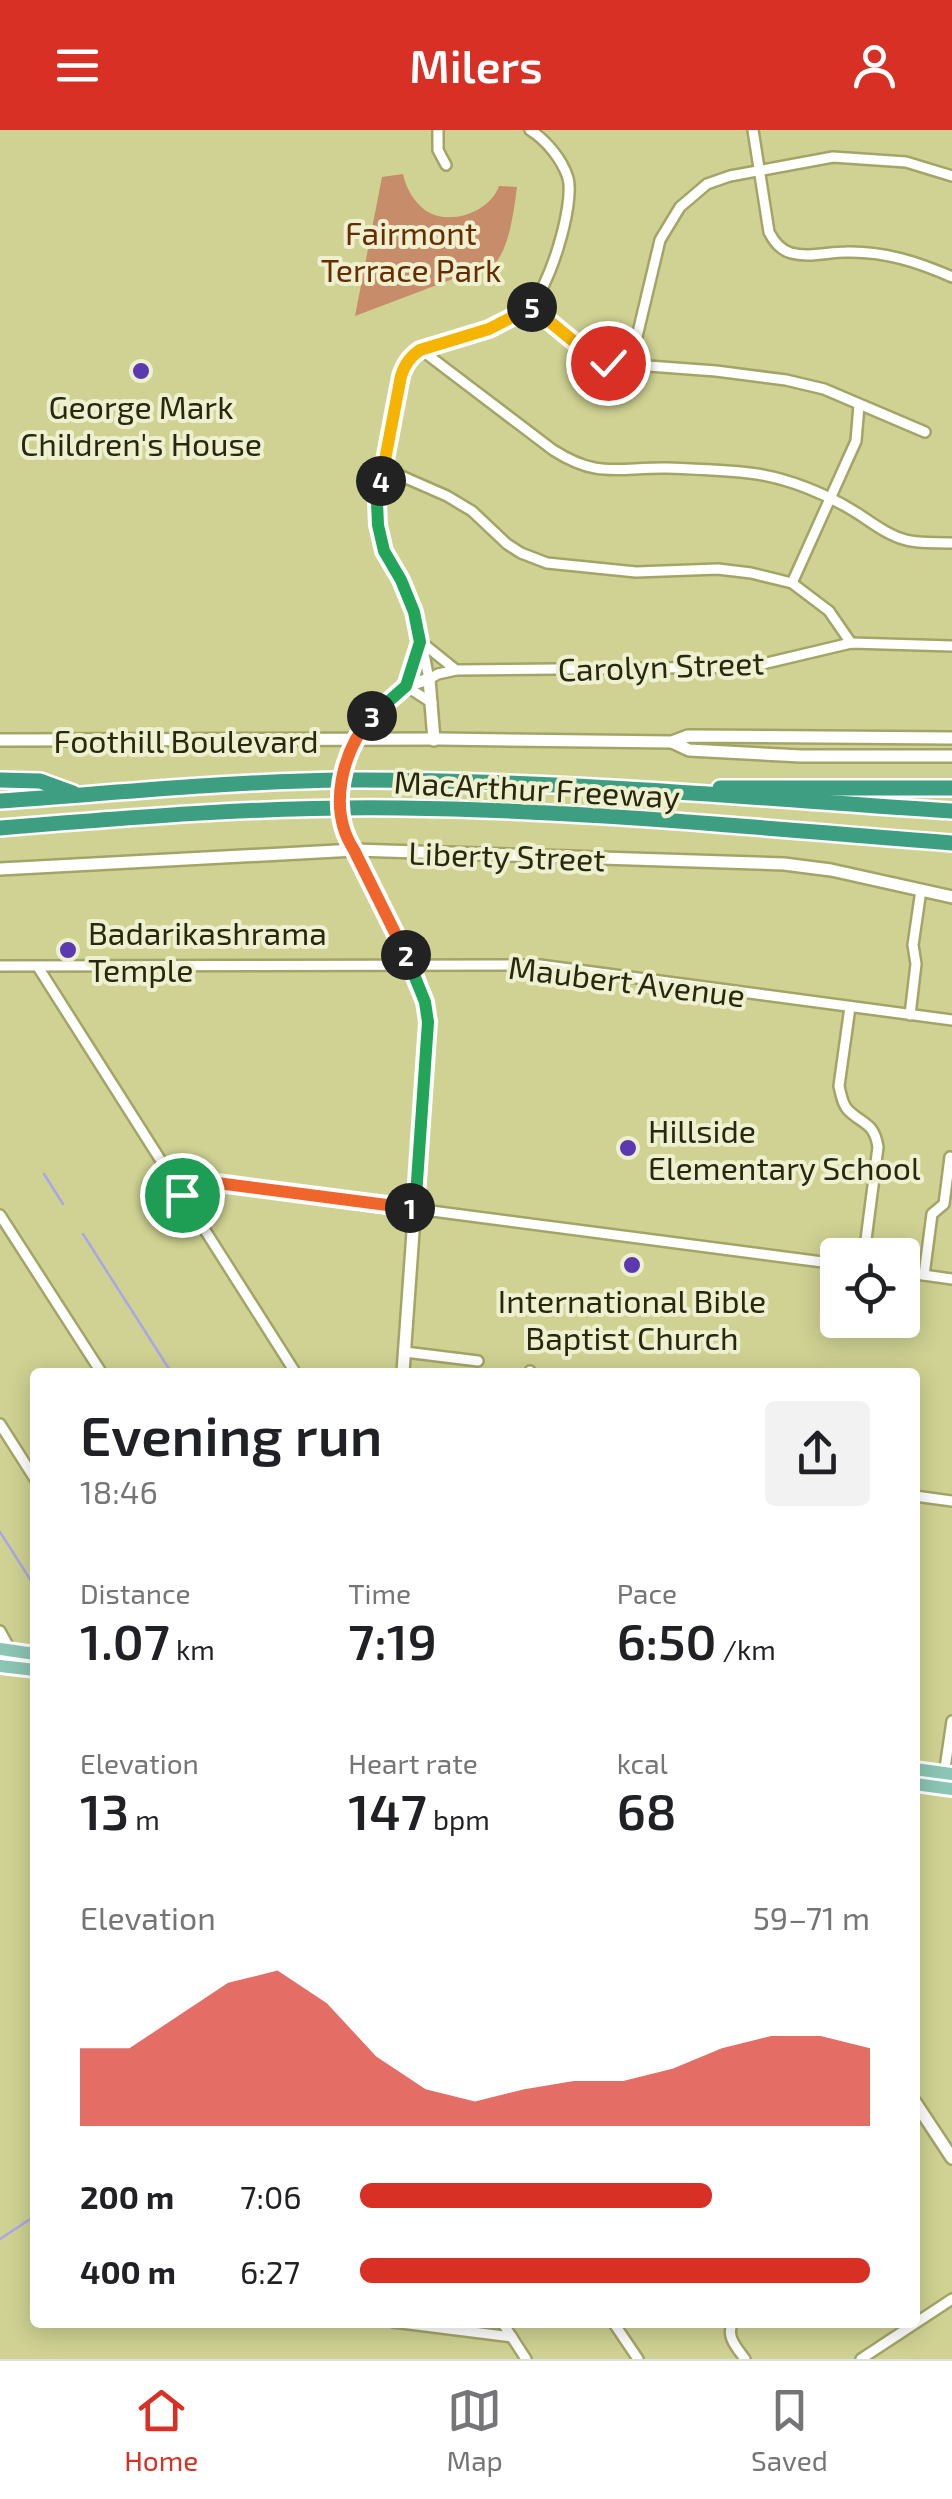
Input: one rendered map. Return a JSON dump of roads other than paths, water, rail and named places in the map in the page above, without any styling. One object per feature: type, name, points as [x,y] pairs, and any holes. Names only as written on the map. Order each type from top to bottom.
[{"type":"highway","points":[[0,780],[40,780],[82,796]]},
{"type":"highway","name":"MacArthur Freeway","points":[[0,801],[242,783],[458,781],[952,811]]},
{"type":"highway","points":[[651,792],[750,786],[952,788]]},
{"type":"highway","name":"MacArthur Freeway","points":[[0,828],[228,811],[421,808],[613,817],[949,844]]},
{"type":"main road","points":[[0,1666],[30,1669]]},
{"type":"main road","points":[[920,1770],[948,1773]]},
{"type":"main road","points":[[920,1785],[947,1788]]},
{"type":"street","points":[[438,130],[438,150],[446,165]]},
{"type":"street","points":[[434,740],[429,679],[414,612],[384,551],[377,502],[405,364],[420,350],[489,329],[531,306],[557,257],[570,192],[568,177],[542,137],[530,130]]},
{"type":"street","points":[[753,130],[769,232],[776,244],[790,253],[885,255],[919,262],[952,277]]},
{"type":"street","points":[[630,366],[660,240],[680,206],[707,184],[758,170],[834,157],[906,162],[952,176]]},
{"type":"street","points":[[531,306],[589,354],[608,363],[786,380],[824,389],[925,432]]},
{"type":"street","points":[[420,350],[575,464],[602,470],[664,468],[758,474],[830,499],[907,541],[952,543]]},
{"type":"street","points":[[792,583],[856,441],[859,405]]},
{"type":"street","points":[[383,468],[447,496],[472,511],[507,544],[547,563],[636,572],[718,569],[752,572],[792,583],[829,611],[851,643]]},
{"type":"street","points":[[420,642],[456,670]]},
{"type":"street","points":[[406,686],[420,642]]},
{"type":"street","name":"Carolyn Street","points":[[429,679],[456,670],[750,667],[851,643],[952,646]]},
{"type":"street","points":[[403,1368],[428,1022],[411,965],[346,838],[340,801],[344,769],[356,739],[377,710],[406,686],[429,679]]},
{"type":"street","points":[[406,686],[432,703]]},
{"type":"street","name":"Foothill Boulevard","points":[[0,740],[672,742],[688,736],[952,738]]},
{"type":"street","name":"Foothill Boulevard","points":[[672,742],[688,750],[782,755],[952,756]]},
{"type":"street","name":"Liberty Street","points":[[0,869],[354,850],[784,864],[831,870],[952,897]]},
{"type":"street","points":[[910,1014],[916,964],[912,954],[922,890]]},
{"type":"street","name":"Maubert Avenue","points":[[0,966],[540,965],[952,1020]]},
{"type":"street","points":[[38,966],[292,1368]]},
{"type":"street","points":[[850,1007],[840,1086],[842,1099],[847,1109],[871,1127],[878,1148],[866,1238]]},
{"type":"street","points":[[924,1275],[932,1214],[944,1204],[950,1157]]},
{"type":"street","points":[[171,1177],[820,1262]]},
{"type":"street","points":[[0,1215],[98,1368]]},
{"type":"street","points":[[920,1274],[952,1279]]},
{"type":"street","points":[[405,1352],[478,1361]]},
{"type":"street","points":[[0,1424],[30,1470]]},
{"type":"street","points":[[920,1497],[952,1501]]},
{"type":"street","points":[[0,1631],[6,1650]]},
{"type":"street","points":[[947,1788],[952,1721]]},
{"type":"street","points":[[920,2110],[952,2158]]},
{"type":"street","points":[[920,2321],[952,2300]]},
{"type":"street","points":[[445,2328],[512,2336]]},
{"type":"street","points":[[462,2330],[471,2328]]},
{"type":"street","points":[[506,2328],[526,2359]]},
{"type":"street","points":[[617,2328],[638,2359]]},
{"type":"street","points":[[730,2328],[731,2337],[745,2359]]},
{"type":"street","points":[[861,2359],[909,2328]]},
{"type":"waterway","points":[[44,1174],[63,1204]]},
{"type":"waterway","points":[[83,1234],[168,1368]]},
{"type":"waterway","points":[[0,1532],[30,1579]]},
{"type":"waterway","points":[[0,2239],[30,2219]]},
{"type":"place","name":"George Mark Children's House","points":[[141,371]]},
{"type":"place","name":"Badarikashrama Temple","points":[[68,950]]},
{"type":"place","name":"Hillside Elementary School","points":[[628,1148]]},
{"type":"place","name":"International Bible Baptist Church","points":[[632,1265]]},
{"type":"park label","name":"Fairmont Terrace Park","points":[[411,250]]}]
